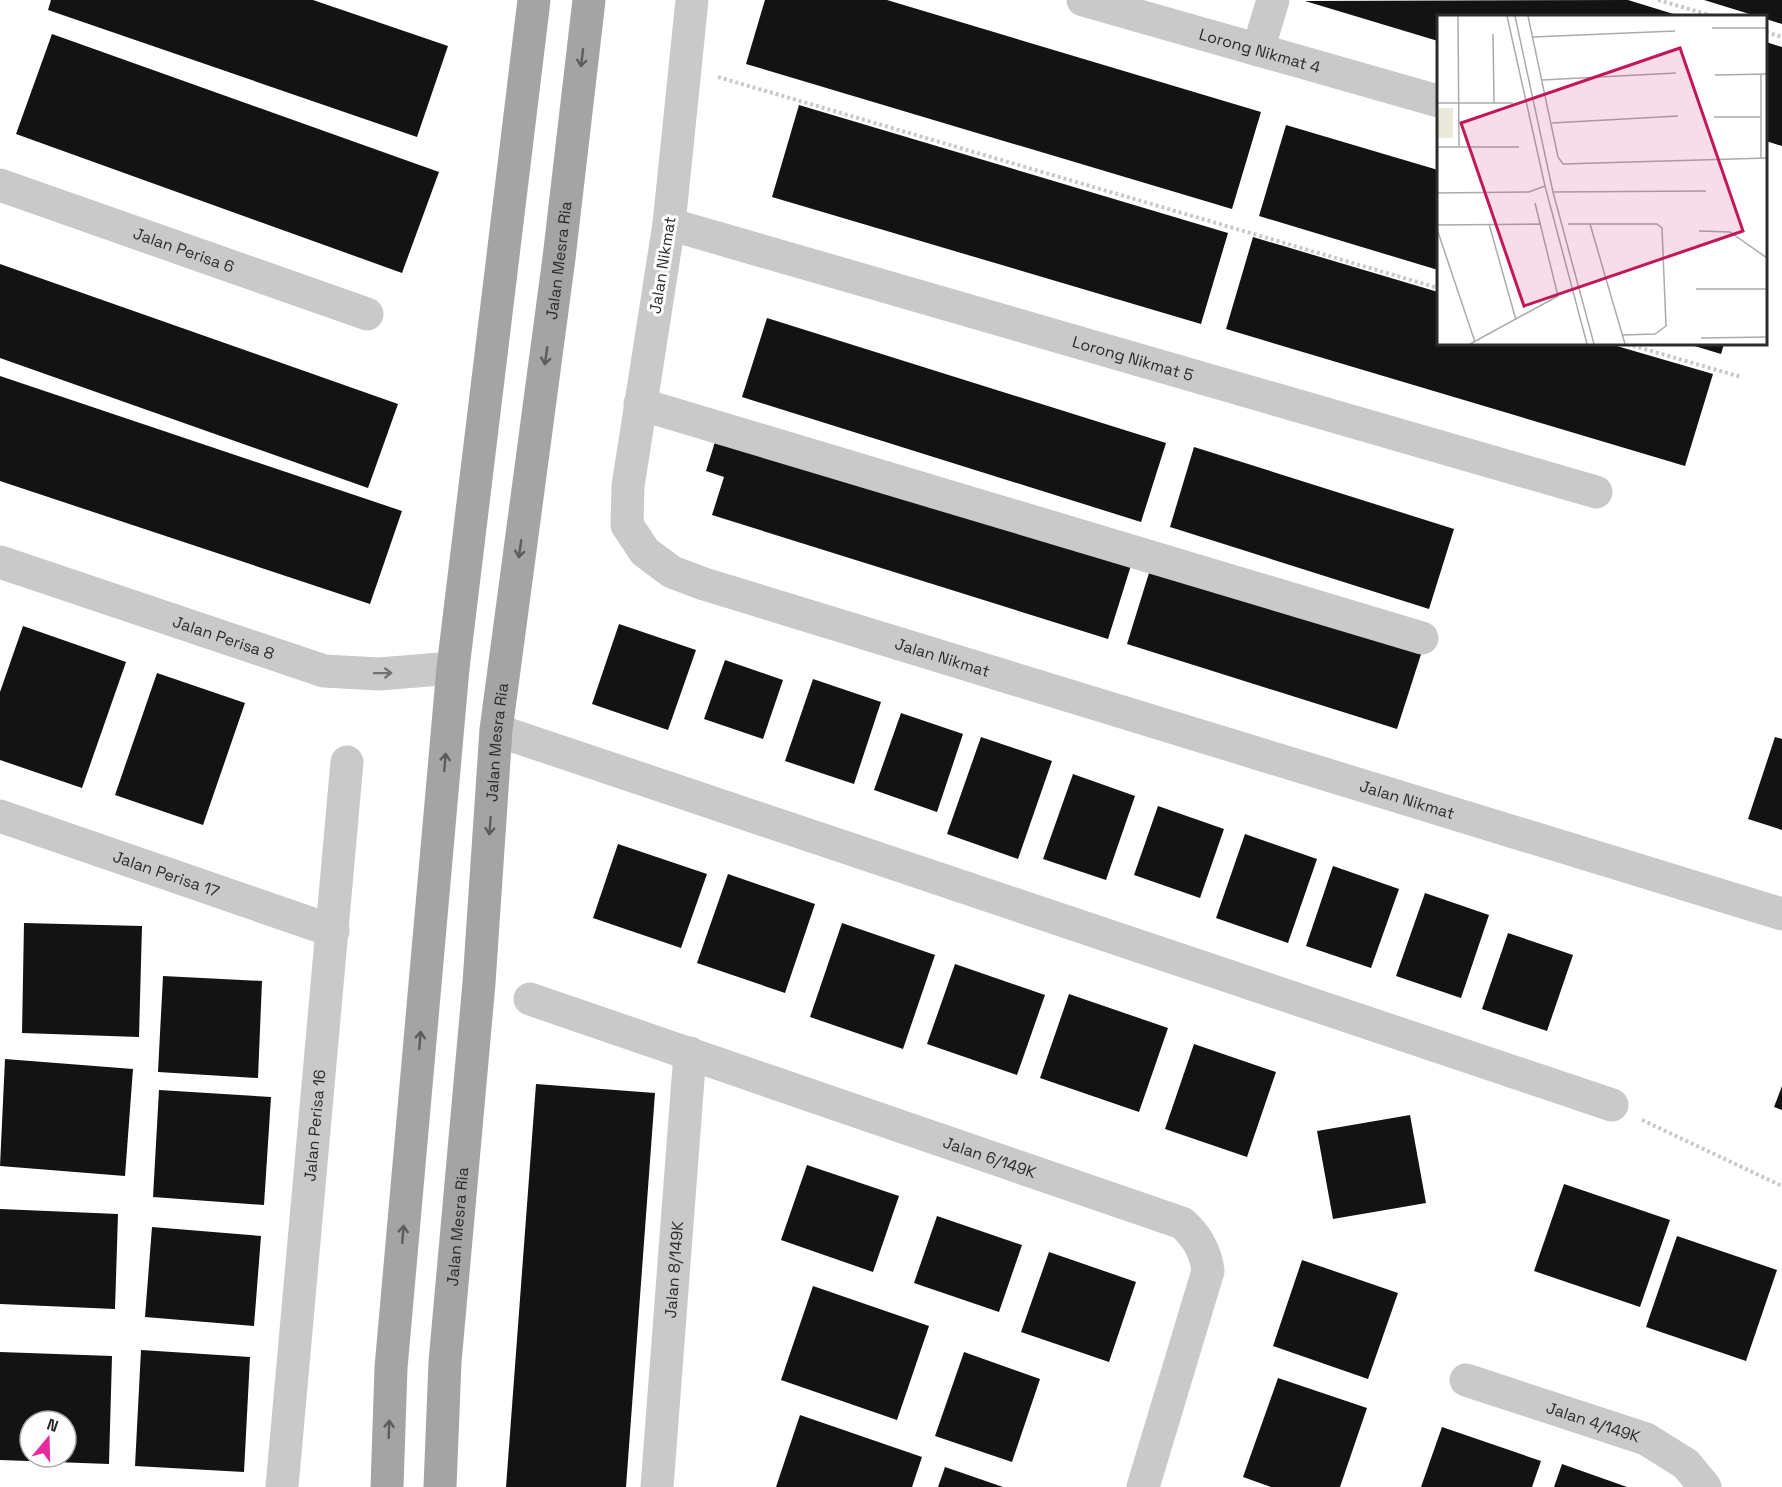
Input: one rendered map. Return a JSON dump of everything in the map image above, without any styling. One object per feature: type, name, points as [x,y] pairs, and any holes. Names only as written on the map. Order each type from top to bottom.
[{"type":"main road","points":[[387,1487],[391,1368],[453,668],[534,0]]},
{"type":"main road","name":"Jalan Mesra Ria","points":[[440,1487],[445,1362],[479,983],[496,730],[559,258],[589,0]]},
{"type":"street","name":"Jalan Nikmat","points":[[692,0],[669,224],[628,486],[627,525],[645,552],[672,572],[715,587],[1782,914]]},
{"type":"street","name":"Lorong Nikmat 4","points":[[1083,0],[1437,102]]},
{"type":"street","points":[[1258,50],[1273,0]]},
{"type":"street","name":"Jalan Perisa 6","points":[[0,185],[366,314]]},
{"type":"street","name":"Lorong Nikmat 5","points":[[669,224],[1596,492]]},
{"type":"street","points":[[640,404],[1422,638]]},
{"type":"street","name":"Jalan Perisa 8","points":[[0,562],[324,671],[379,674],[453,668]]},
{"type":"street","points":[[496,730],[1612,1105]]},
{"type":"street","name":"Jalan Perisa 16","points":[[282,1487],[347,762]]},
{"type":"street","name":"Jalan Perisa 17","points":[[0,816],[333,931]]},
{"type":"street","name":"Jalan 6/149K","points":[[530,999],[1174,1219],[1188,1228],[1207,1261],[1206,1280],[1143,1487]]},
{"type":"street","name":"Jalan 8/149K","points":[[657,1487],[690,1053]]},
{"type":"street","name":"Jalan 4/149K","points":[[1466,1380],[1646,1439],[1686,1464],[1705,1487]]},
{"type":"path","points":[[1658,0],[1710,15]]},
{"type":"path","points":[[1767,32],[1782,37]]},
{"type":"path","points":[[721,77],[1437,288]]},
{"type":"path","points":[[1630,345],[1741,377]]},
{"type":"path","points":[[1612,1105],[1782,1186]]},
{"type":"building","points":[[51,0],[313,0],[448,46],[417,137],[48,10]]},
{"type":"building","points":[[765,0],[887,0],[1261,112],[1232,209],[746,64]]},
{"type":"building","points":[[1628,0],[1677,15],[1437,15],[1437,41],[1305,1]]},
{"type":"building","points":[[1704,0],[1782,0],[1782,24],[1767,19],[1767,15],[1753,15]]},
{"type":"building","points":[[52,34],[439,172],[402,273],[16,134]]},
{"type":"building","points":[[1767,42],[1782,47],[1782,146],[1767,141]]},
{"type":"building","points":[[799,105],[1228,233],[1201,324],[772,197]]},
{"type":"building","points":[[1286,125],[1437,170],[1437,270],[1259,216]]},
{"type":"building","points":[[1253,237],[1437,292],[1437,345],[1613,345],[1713,374],[1685,466],[1226,329]]},
{"type":"building","points":[[0,264],[398,404],[368,488],[0,358]]},
{"type":"building","points":[[767,318],[1166,443],[1141,522],[742,397]]},
{"type":"building","points":[[1691,345],[1724,345],[1721,354]]},
{"type":"building","points":[[0,376],[402,511],[370,604],[0,481]]},
{"type":"building","points":[[719,429],[1133,559],[1108,639],[712,515],[724,477],[706,471]]},
{"type":"building","points":[[1194,447],[1454,529],[1429,609],[1170,527]]},
{"type":"building","points":[[1153,560],[1424,645],[1397,729],[1127,644]]},
{"type":"building","points":[[619,624],[696,650],[668,730],[592,704]]},
{"type":"building","points":[[23,626],[126,662],[82,788],[0,760],[0,692]]},
{"type":"building","points":[[725,660],[783,680],[763,739],[704,719]]},
{"type":"building","points":[[157,673],[245,703],[203,825],[115,795]]},
{"type":"building","points":[[813,679],[881,702],[854,784],[785,761]]},
{"type":"building","points":[[901,713],[963,734],[937,812],[874,790]]},
{"type":"building","points":[[981,737],[1052,761],[1018,859],[947,834]]},
{"type":"building","points":[[1775,737],[1782,739],[1782,830],[1748,819]]},
{"type":"building","points":[[1073,774],[1135,796],[1106,880],[1043,859]]},
{"type":"building","points":[[1158,806],[1224,829],[1200,898],[1134,875]]},
{"type":"building","points":[[1245,834],[1317,859],[1288,943],[1216,918]]},
{"type":"building","points":[[618,844],[707,874],[681,948],[593,918]]},
{"type":"building","points":[[1333,866],[1399,889],[1371,968],[1306,946]]},
{"type":"building","points":[[728,874],[815,904],[785,993],[697,963]]},
{"type":"building","points":[[1425,893],[1489,915],[1461,998],[1396,976]]},
{"type":"building","points":[[24,923],[142,926],[139,1037],[22,1033]]},
{"type":"building","points":[[842,923],[935,955],[903,1049],[810,1017]]},
{"type":"building","points":[[1508,933],[1573,955],[1547,1031],[1482,1009]]},
{"type":"building","points":[[955,964],[1045,995],[1017,1075],[927,1044]]},
{"type":"building","points":[[163,976],[262,981],[258,1078],[158,1072]]},
{"type":"building","points":[[1069,994],[1168,1028],[1139,1112],[1040,1078]]},
{"type":"building","points":[[1194,1044],[1276,1072],[1247,1157],[1165,1129]]},
{"type":"building","points":[[5,1059],[133,1069],[125,1176],[0,1166]]},
{"type":"building","points":[[536,1084],[655,1093],[626,1487],[506,1487]]},
{"type":"building","points":[[1782,1086],[1782,1110],[1774,1107]]},
{"type":"building","points":[[159,1090],[271,1097],[264,1205],[153,1197]]},
{"type":"building","points":[[1410,1115],[1426,1203],[1333,1219],[1317,1131]]},
{"type":"building","points":[[807,1165],[899,1196],[873,1272],[781,1240]]},
{"type":"building","points":[[1564,1184],[1670,1220],[1640,1307],[1534,1271]]},
{"type":"building","points":[[0,1209],[118,1214],[115,1309],[0,1304]]},
{"type":"building","points":[[937,1216],[1022,1245],[999,1312],[914,1283]]},
{"type":"building","points":[[152,1227],[261,1236],[254,1326],[145,1317]]},
{"type":"building","points":[[1677,1236],[1777,1270],[1746,1361],[1646,1327]]},
{"type":"building","points":[[1049,1252],[1136,1282],[1109,1362],[1021,1332]]},
{"type":"building","points":[[1302,1260],[1398,1293],[1368,1379],[1273,1346]]},
{"type":"building","points":[[813,1286],[929,1326],[897,1420],[781,1380]]},
{"type":"building","points":[[141,1350],[250,1357],[244,1472],[135,1466]]},
{"type":"building","points":[[0,1352],[112,1356],[109,1464],[78,1463],[78,1409],[18,1409],[18,1461],[0,1460]]},
{"type":"building","points":[[964,1352],[1040,1379],[1012,1462],[935,1436]]},
{"type":"building","points":[[1278,1378],[1367,1408],[1340,1487],[1271,1487],[1243,1477]]},
{"type":"building","points":[[800,1415],[922,1457],[912,1487],[776,1487]]},
{"type":"building","points":[[1442,1427],[1541,1461],[1532,1487],[1421,1487]]},
{"type":"building","points":[[1562,1464],[1627,1487],[1554,1487]]},
{"type":"building","points":[[945,1467],[1003,1487],[938,1487]]}]
